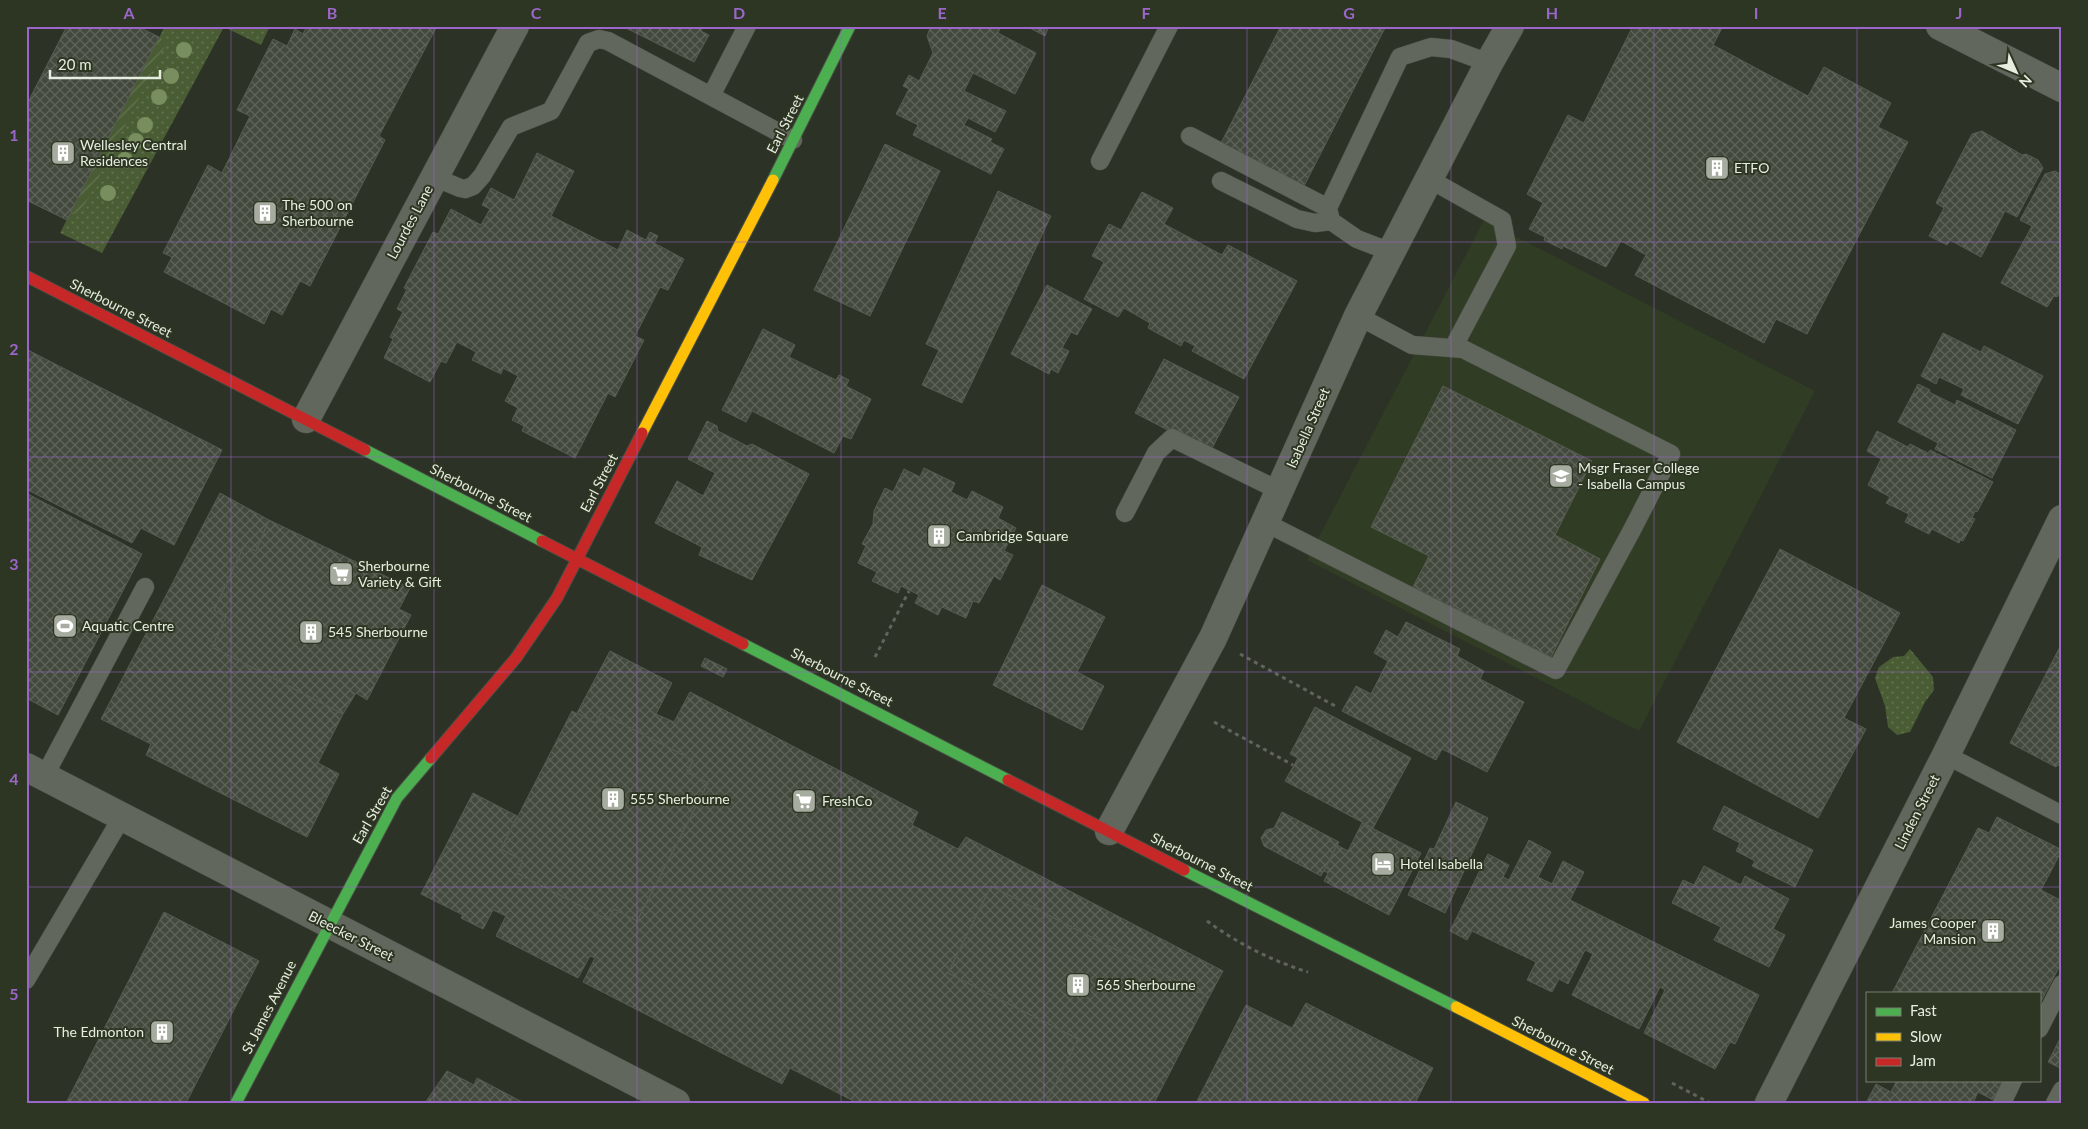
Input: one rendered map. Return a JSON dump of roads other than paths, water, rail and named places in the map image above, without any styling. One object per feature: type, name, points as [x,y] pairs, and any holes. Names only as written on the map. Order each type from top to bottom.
[{"type":"street","name":"Lourdes Lane","points":[[306,418],[515,26]]},
{"type":"street","name":"Earl Street","points":[[329,924],[397,798],[516,658],[557,598],[850,26]]},
{"type":"street","name":"Isabella Street","points":[[1109,831],[1213,638],[1358,316],[1510,26]]},
{"type":"street","points":[[1940,26],[2062,88]]},
{"type":"street","name":"Sherbourne Street","points":[[26,276],[1644,1103]]},
{"type":"street","name":"Linden Street","points":[[1769,1103],[1946,755],[2062,519]]},
{"type":"street","name":"Bleecker Street","points":[[35,772],[676,1103]]},
{"type":"street","name":"St James Avenue","points":[[236,1103],[329,924]]},
{"type":"lane","points":[[711,96],[747,26]]},
{"type":"lane","points":[[1100,161],[1169,26]]},
{"type":"lane","points":[[434,177],[464,189],[473,186],[482,176],[511,127],[550,111],[588,43],[599,39],[608,41],[793,140]]},
{"type":"lane","points":[[1221,181],[1297,219],[1315,223],[1329,214],[1400,57],[1431,47],[1451,49],[1489,63]]},
{"type":"lane","points":[[1190,136],[1329,214],[1356,239],[1391,252]]},
{"type":"lane","points":[[1429,179],[1502,220],[1508,246],[1453,348]]},
{"type":"lane","points":[[1266,523],[1556,670],[1671,454],[1463,349],[1412,345],[1358,316]]},
{"type":"lane","points":[[1125,512],[1156,453],[1172,438],[1280,491]]},
{"type":"lane","points":[[35,772],[145,587]]},
{"type":"lane","points":[[1946,755],[2062,815]]},
{"type":"lane","points":[[26,980],[122,817]]},
{"type":"lane","points":[[2040,1026],[2062,984]]},
{"type":"lane","points":[[2002,1103],[2012,1082]]},
{"type":"lane","points":[[2055,1103],[2062,1090]]},
{"type":"place","name":"Wellesley Central Residences","points":[[63,153]]},
{"type":"place","name":"ETFO","points":[[1717,168]]},
{"type":"place","name":"The 500 on Sherbourne","points":[[265,213]]},
{"type":"place","name":"Msgr Fraser College - Isabella Campus","points":[[1561,476]]},
{"type":"place","name":"Cambridge Square","points":[[939,536]]},
{"type":"place","name":"Sherbourne Variety & Gift","points":[[341,574]]},
{"type":"place","name":"Aquatic Centre","points":[[65,626]]},
{"type":"place","name":"545 Sherbourne","points":[[311,632]]},
{"type":"place","name":"555 Sherbourne","points":[[613,799]]},
{"type":"place","name":"FreshCo","points":[[804,801]]},
{"type":"place","name":"Hotel Isabella","points":[[1383,864]]},
{"type":"place","name":"James Cooper Mansion","points":[[1993,931]]},
{"type":"place","name":"565 Sherbourne","points":[[1078,985]]},
{"type":"place","name":"The Edmonton","points":[[162,1032]]}]
